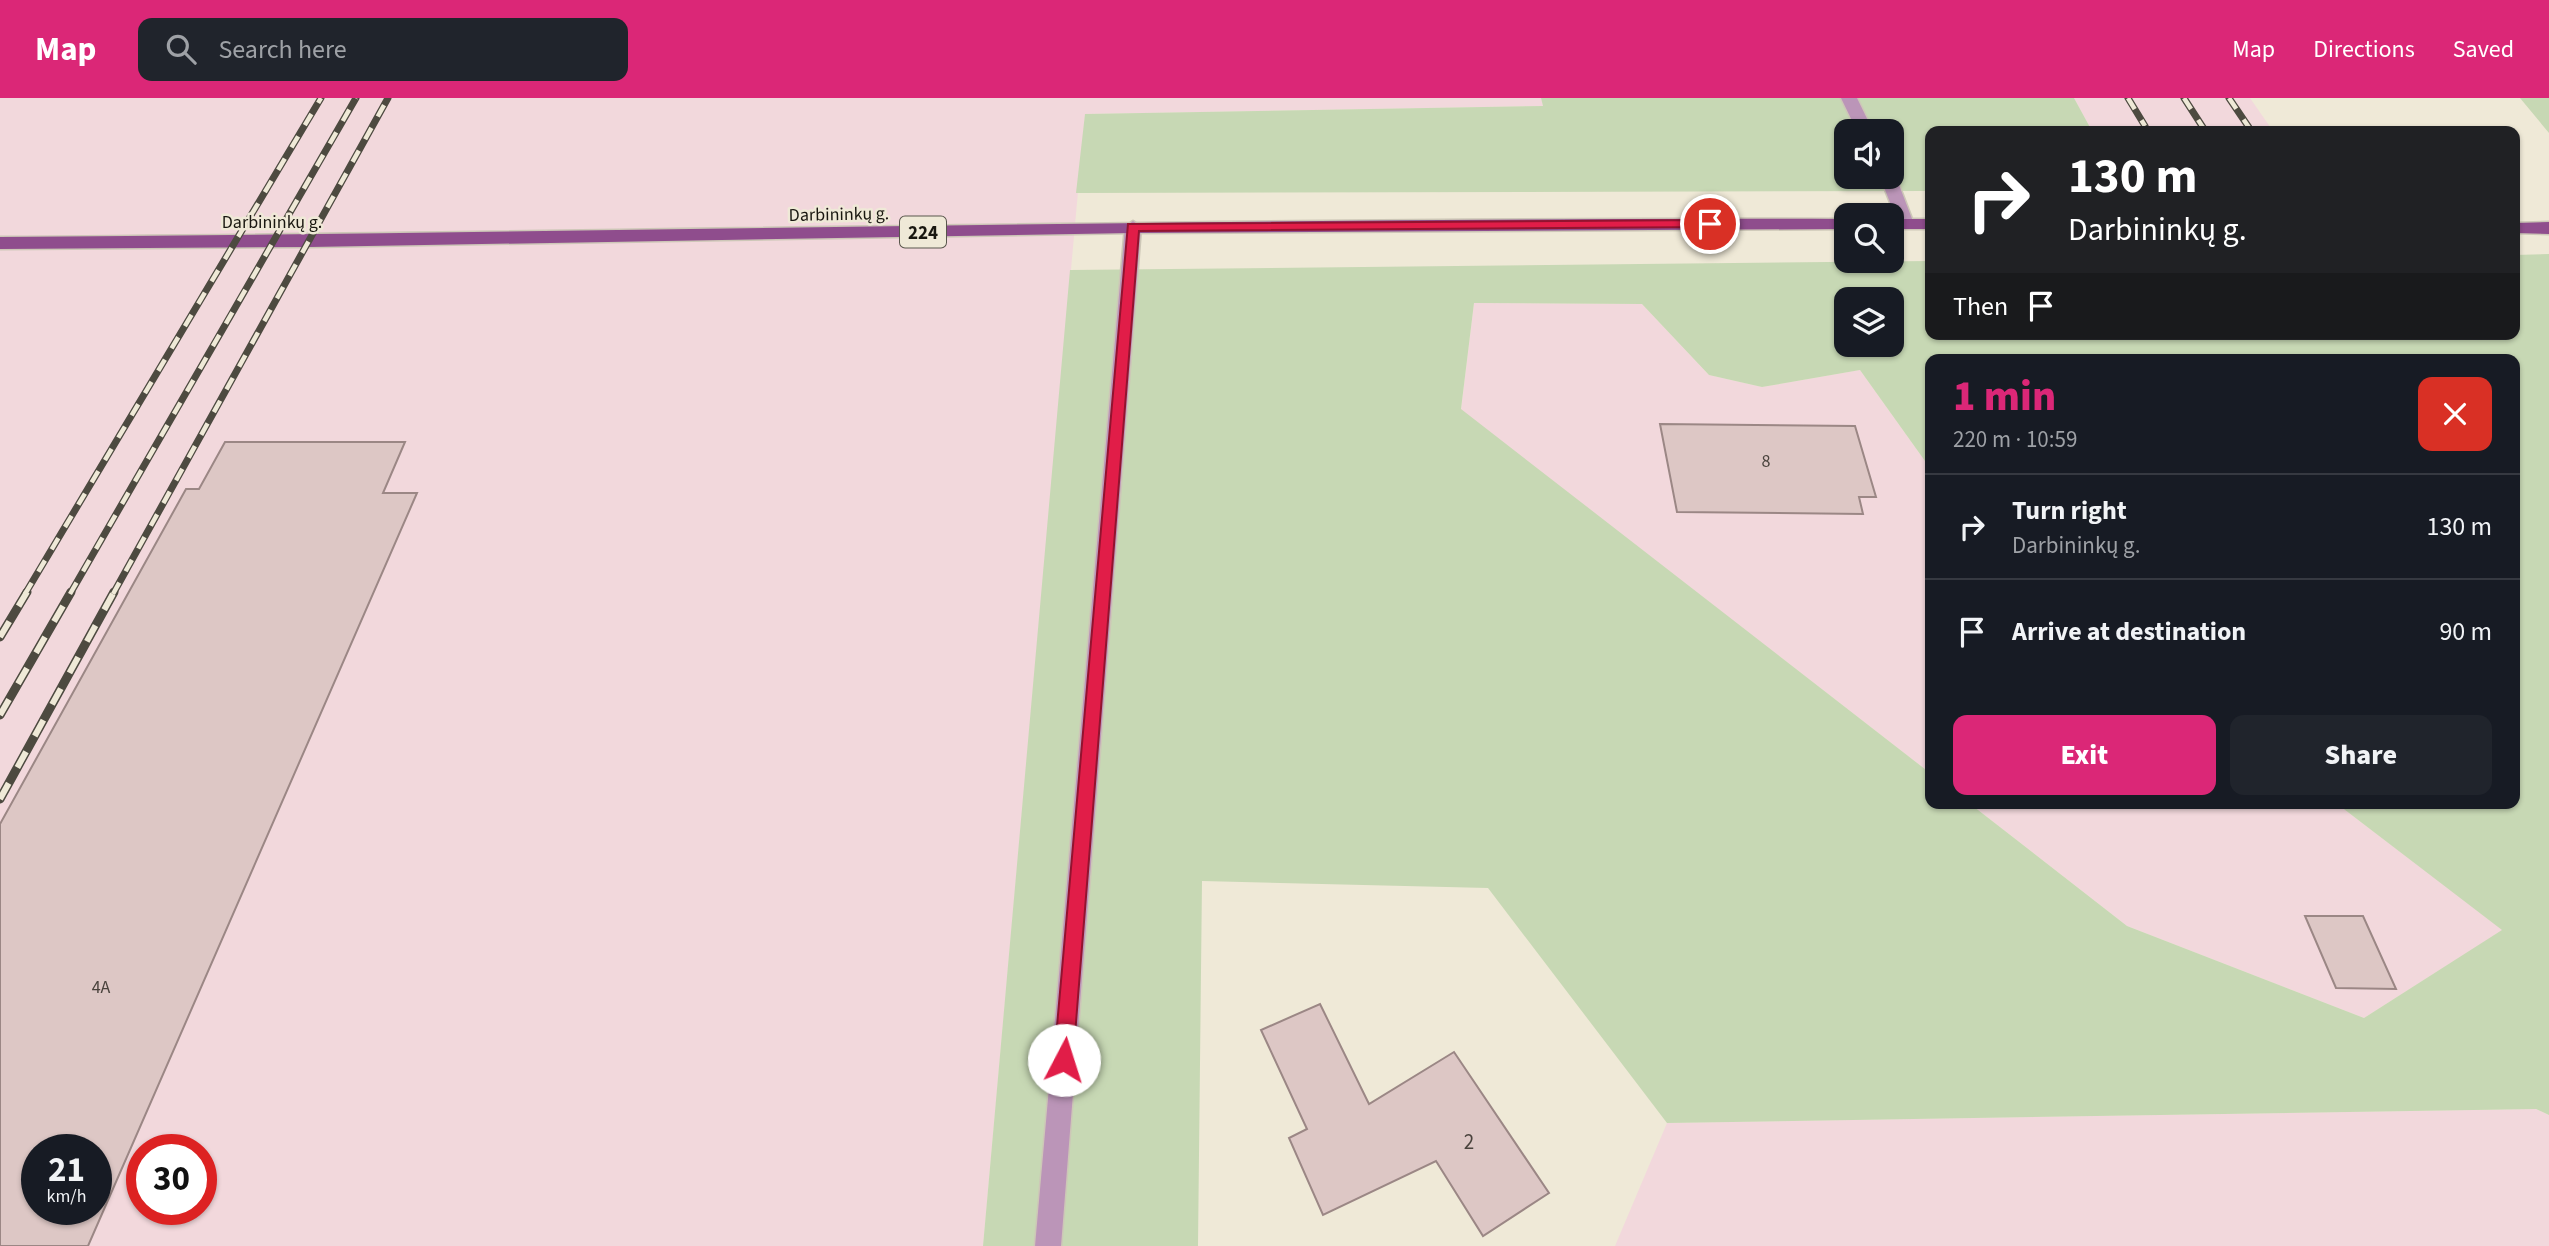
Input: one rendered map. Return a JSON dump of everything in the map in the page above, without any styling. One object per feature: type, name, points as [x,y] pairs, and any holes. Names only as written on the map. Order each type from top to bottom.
[{"type":"main road","name":"Darbininkų g.","points":[[0,243],[338,241],[1133,227],[1834,224]]},
{"type":"main road","points":[[1904,224],[1925,224]]},
{"type":"main road","points":[[2520,228],[2549,228]]},
{"type":"street","points":[[1849,98],[1859,119]]},
{"type":"street","points":[[1048,1246],[1133,227]]},
{"type":"shaded area","points":[[0,98],[1541,98],[1543,106],[1085,114],[983,1246],[0,1246]]},
{"type":"shaded area","points":[[2074,98],[2250,98],[2270,126],[2089,126]]},
{"type":"shaded area","points":[[1474,303],[1642,304],[1709,375],[1762,387],[1860,370],[1925,461],[1925,769],[1461,410]]},
{"type":"shaded area","points":[[1977,809],[2344,809],[2503,930],[2364,1018],[2127,926]]},
{"type":"shaded area","points":[[2536,1109],[2549,1115],[2549,1246],[1615,1246],[1667,1123]]},
{"type":"green space","points":[[1541,98],[2074,98],[2089,126],[1925,126],[1925,191],[1076,193],[1085,114],[1543,106]]},
{"type":"green space","points":[[2520,98],[2549,98],[2549,133]]},
{"type":"green space","points":[[2549,254],[2549,1115],[2536,1109],[1667,1123],[1488,888],[1202,881],[1198,1246],[983,1246],[1070,270],[1834,262],[1834,273],[1904,273],[1904,261],[1925,261],[1925,340],[2520,340],[2520,255]]},
{"type":"building","points":[[1660,424],[1855,426],[1876,497],[1859,497],[1863,514],[1677,512]]},
{"type":"building","points":[[225,442],[405,442],[383,493],[417,493],[137,1134],[126,1134],[126,1159],[112,1191],[112,1134],[21,1134],[21,1225],[97,1225],[88,1246],[0,1246],[0,824],[186,489],[199,489]]},
{"type":"building","points":[[2305,916],[2363,916],[2396,989],[2336,988]]},
{"type":"building","points":[[1320,1004],[1369,1104],[1454,1052],[1549,1193],[1483,1236],[1436,1161],[1323,1215],[1289,1138],[1307,1129],[1261,1030]]},
{"type":"railway","points":[[25,594],[321,98]]},
{"type":"railway","points":[[70,594],[356,98]]},
{"type":"railway","points":[[113,594],[388,98]]},
{"type":"railway","points":[[2128,98],[2145,126]]},
{"type":"railway","points":[[2184,98],[2202,126]]},
{"type":"railway","points":[[2229,98],[2248,126]]},
{"type":"railway","points":[[0,637],[27,592]]},
{"type":"railway","points":[[0,715],[71,592]]},
{"type":"railway","points":[[0,799],[114,592]]},
{"type":"route","points":[[1064,1060],[1133,227],[1710,224]]}]
